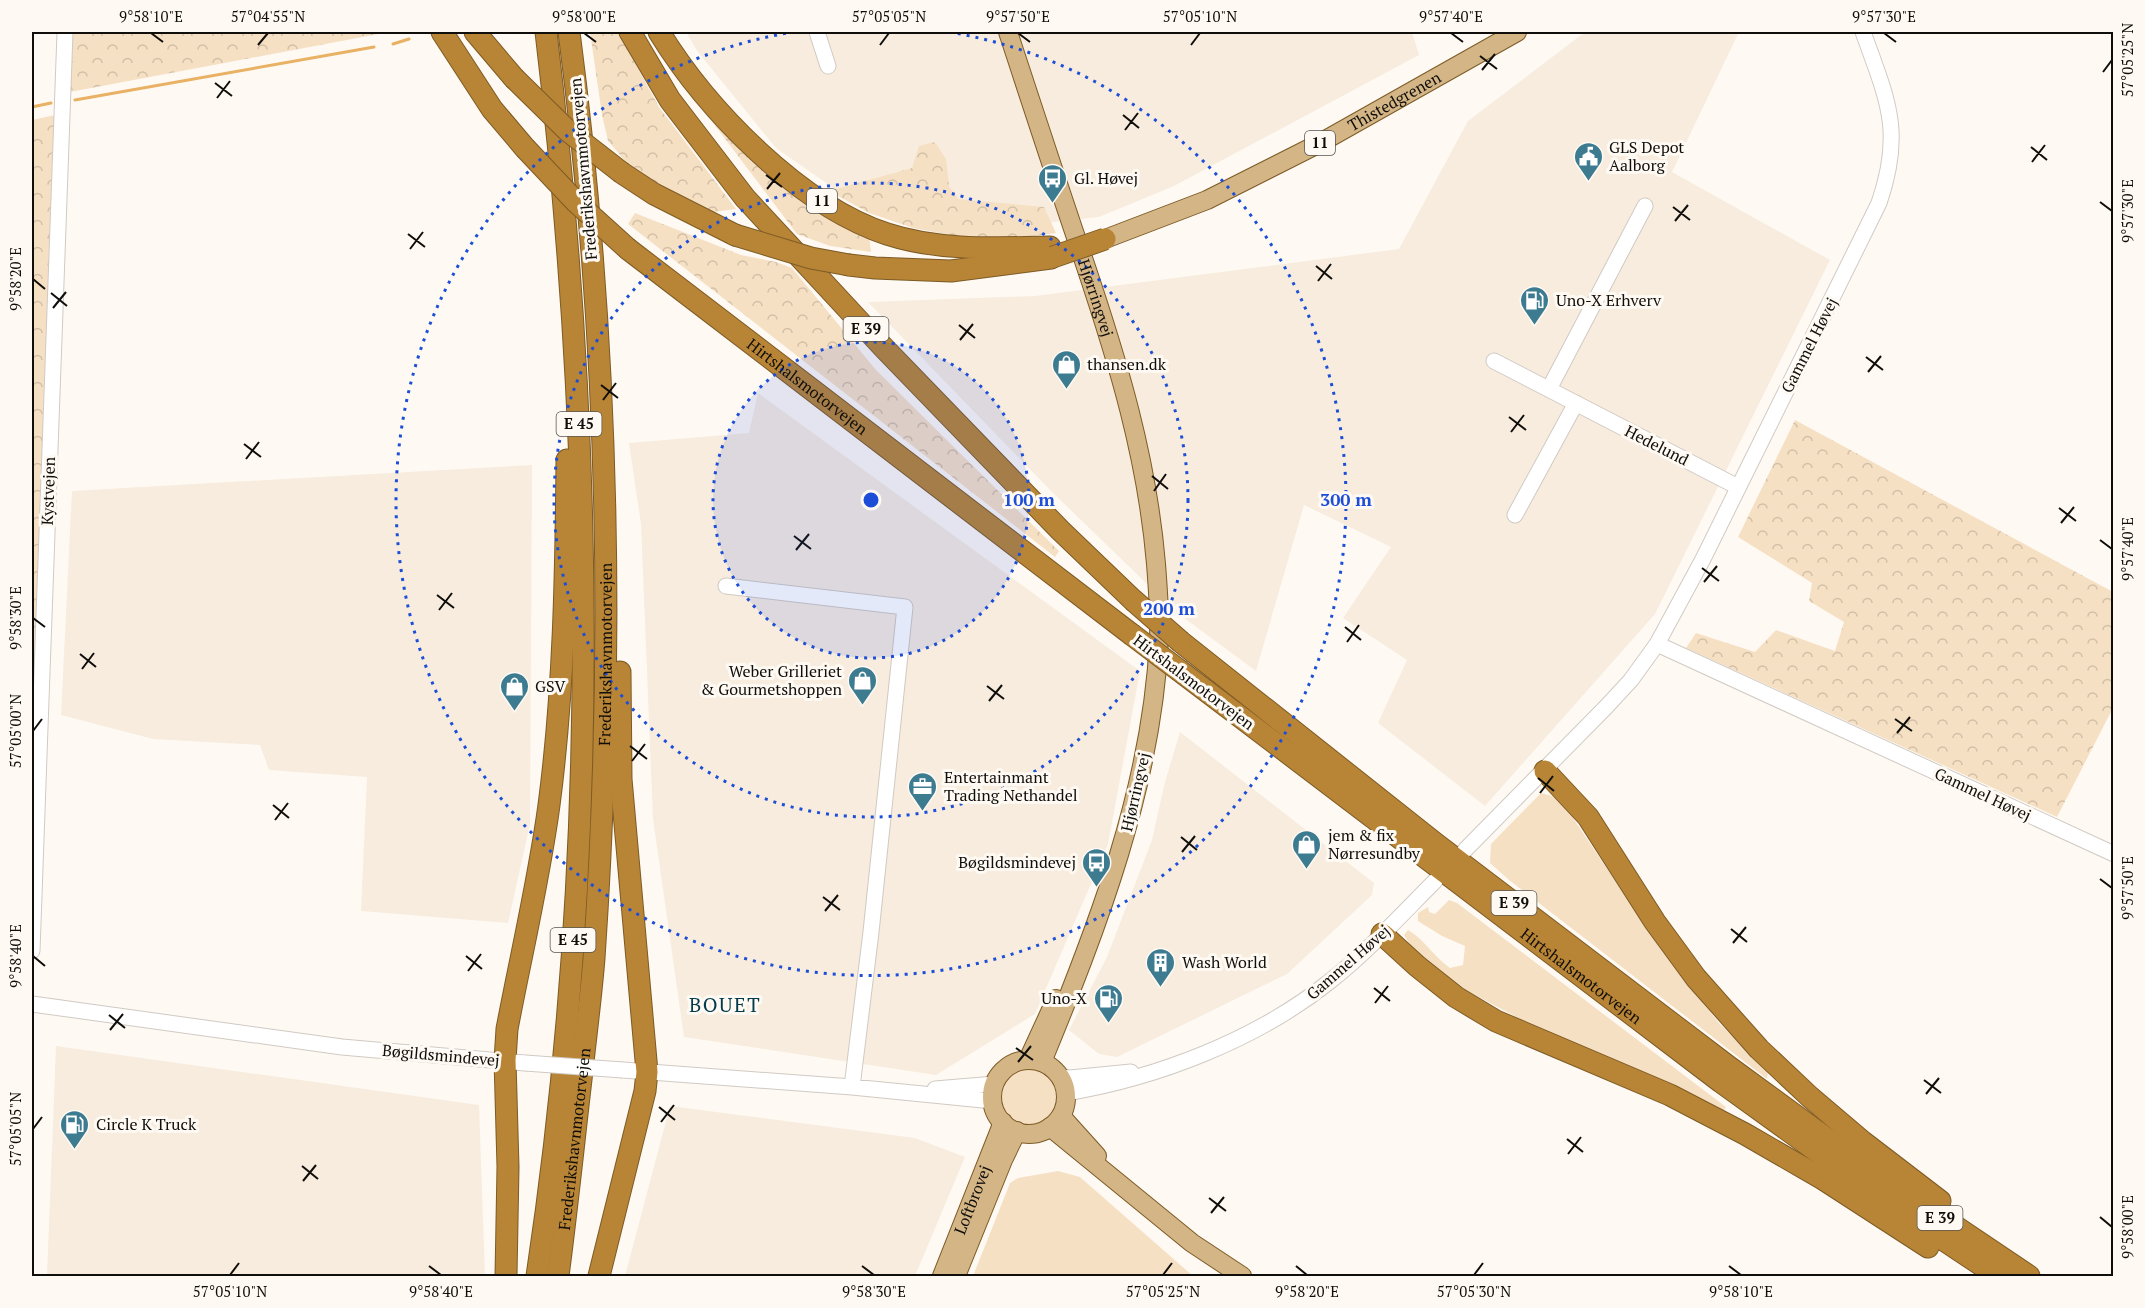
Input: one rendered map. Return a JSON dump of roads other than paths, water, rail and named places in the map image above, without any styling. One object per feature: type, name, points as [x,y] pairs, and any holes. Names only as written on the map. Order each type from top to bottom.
[{"type":"highway","name":"Hirtshalsmotorvejen","points":[[442,32],[492,109],[525,148],[576,202],[628,249],[1722,1082],[1886,1201],[1998,1276]]},
{"type":"highway","name":"11","points":[[475,32],[513,78],[568,131],[622,173],[654,194],[735,235],[811,258],[849,265],[951,271],[1110,238]]},
{"type":"highway","name":"Frederikshavnmotorvejen","points":[[537,1276],[560,1094],[570,971],[582,753],[582,489],[568,246],[546,32]]},
{"type":"highway","name":"Frederikshavnmotorvejen","points":[[558,1276],[594,961],[603,777],[606,570],[602,431],[593,272],[579,105],[569,32]]},
{"type":"highway","name":"Hirtshalsmotorvejen","points":[[630,32],[670,100],[745,198],[876,340],[1028,497],[1133,600],[1181,642],[1436,844],[1729,1067],[1861,1163],[2029,1276]]},
{"type":"highway","name":"11","points":[[659,32],[702,91],[768,160],[807,193],[849,217],[887,234],[922,242],[1051,252]]},
{"type":"highway","points":[[506,1276],[508,1167],[515,1061],[507,1029],[549,807],[558,726],[567,492],[568,246]]},
{"type":"highway","points":[[593,272],[611,429],[618,570],[621,779],[647,1072],[645,1091],[599,1276]]},
{"type":"highway","points":[[1545,771],[1588,817],[1655,922],[1696,978],[1759,1049],[1863,1142],[2045,1276]]},
{"type":"highway","points":[[1382,934],[1456,997],[1496,1021],[1670,1095],[1745,1134],[1823,1179],[1974,1276]]},
{"type":"main road","name":"Hjørringvej","points":[[1008,32],[1100,306],[1128,402],[1142,460],[1154,544],[1159,608],[1159,639],[1148,732],[1128,826],[1095,922],[1035,1061]]},
{"type":"main road","name":"Thistedgrenen","points":[[1110,238],[1218,195],[1320,143],[1517,32]]},
{"type":"main road","points":[[1035,1061],[1056,1070],[1064,1085],[1064,1109],[1056,1121],[1034,1133],[1010,1127],[996,1113],[994,1093],[998,1078],[1008,1067],[1035,1061]]},
{"type":"main road","points":[[1056,1121],[1128,1191],[1192,1243],[1242,1276]]},
{"type":"main road","name":"Loftbrovej","points":[[942,1276],[1010,1127]]},
{"type":"main road","name":"Loftbrovej","points":[[956,1276],[1003,1160],[1010,1127]]},
{"type":"street","name":"Kystvejen","points":[[32,951],[65,32]]},
{"type":"street","points":[[817,32],[828,66]]},
{"type":"street","name":"Gammel Høvej","points":[[1466,850],[1631,680],[1657,644],[1703,560],[1880,203],[1888,178],[1892,151],[1892,128],[1888,103],[1863,32]]},
{"type":"street","points":[[1549,389],[1645,206]]},
{"type":"street","name":"Hedelund","points":[[1494,361],[1738,487]]},
{"type":"street","points":[[1515,515],[1576,403]]},
{"type":"street","points":[[726,586],[905,607],[852,1088]]},
{"type":"street","name":"Gammel Høvej","points":[[1657,644],[2114,854]]},
{"type":"street","name":"Gammel Høvej","points":[[1064,1085],[1070,1078],[1152,1071],[1217,1048],[1277,1018],[1327,984],[1435,881]]},
{"type":"street","name":"Bøgildsmindevej","points":[[32,1004],[342,1047],[904,1092],[994,1093]]},
{"type":"waterway","points":[[393,44],[409,39]]},
{"type":"waterway","points":[[75,100],[374,47]]},
{"type":"waterway","points":[[32,107],[51,103]]},
{"type":"place","name":"GLS Depot Aalborg","points":[[1588,182]]},
{"type":"place","name":"Gl. Høvej","points":[[1053,204]]},
{"type":"place","name":"Uno-X Erhverv","points":[[1535,326]]},
{"type":"place","name":"thansen.dk","points":[[1066,390]]},
{"type":"place","name":"Weber Grilleriet & Gourmetshoppen","points":[[863,706]]},
{"type":"place","name":"GSV","points":[[514,712]]},
{"type":"place","name":"Entertainmant Trading Nethandel","points":[[923,812]]},
{"type":"place","name":"jem & fix Nørresundby","points":[[1307,870]]},
{"type":"place","name":"Bøgildsmindevej","points":[[1097,888]]},
{"type":"place","name":"Wash World","points":[[1161,988]]},
{"type":"place","name":"Uno-X","points":[[1108,1024]]},
{"type":"place","name":"Circle K Truck","points":[[75,1150]]},
{"type":"district","name":"BOUET","points":[[725,1005]]}]
